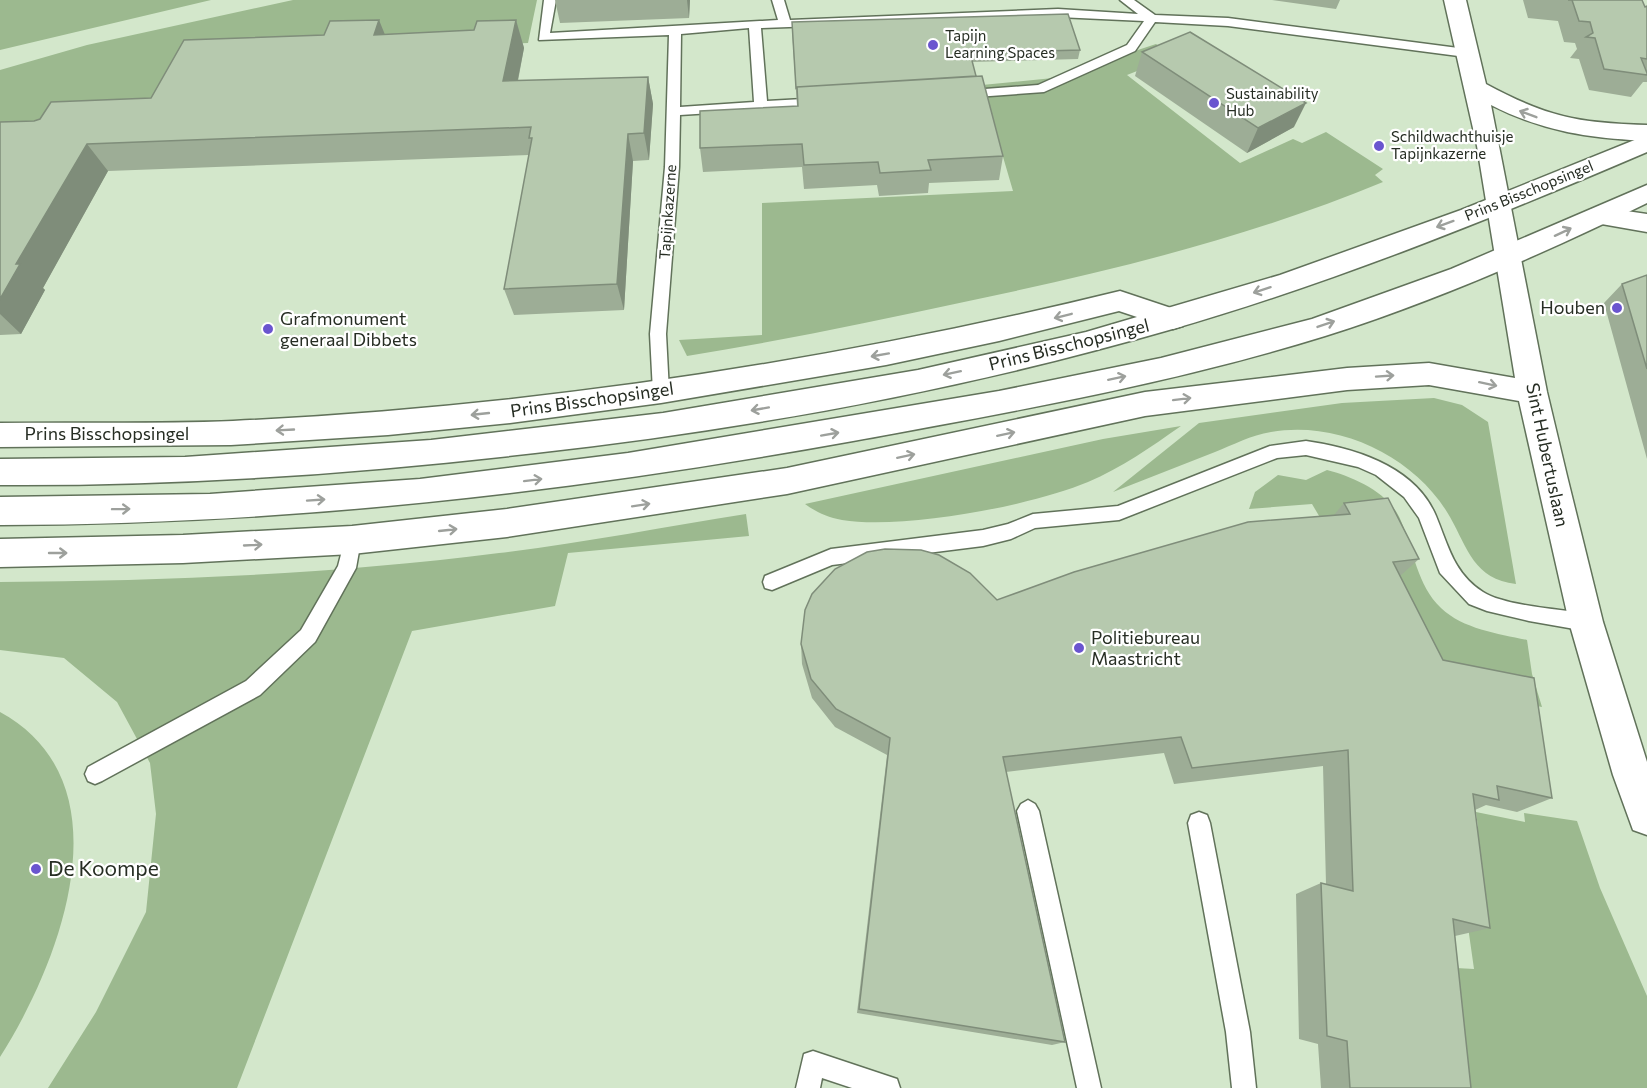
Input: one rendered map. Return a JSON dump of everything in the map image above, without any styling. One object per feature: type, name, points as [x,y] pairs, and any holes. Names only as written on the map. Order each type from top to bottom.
[{"type":"street","name":"Sint Hubertuslaan","points":[[1455,0],[1500,203],[1532,392],[1586,622],[1632,775],[1647,816]]},
{"type":"street","points":[[1474,87],[1518,110],[1554,123],[1584,129],[1647,133]]},
{"type":"street","name":"Prins Bisschopsingel","points":[[0,472],[213,469],[391,457],[666,424],[884,387],[1022,358],[1173,318],[1271,287],[1500,203],[1647,143]]},
{"type":"street","points":[[0,511],[252,504],[475,487],[698,456],[1060,391],[1270,341],[1398,300],[1510,257],[1647,193]]},
{"type":"street","points":[[1599,216],[1647,224]]},
{"type":"street","name":"Prins Bisschopsingel","points":[[0,435],[139,435],[301,429],[510,411],[661,392],[886,354],[999,331],[1120,301],[1173,318]]},
{"type":"street","points":[[0,553],[183,549],[352,540],[507,523],[696,496],[787,480],[1124,408],[1336,380],[1413,374],[1446,375],[1532,392]]},
{"type":"street","points":[[1060,391],[1124,408]]},
{"type":"lane","points":[[550,0],[543,37],[675,31],[755,24],[1047,13],[1228,22],[1466,53]]},
{"type":"lane","points":[[778,0],[785,23]]},
{"type":"lane","points":[[1126,0],[1152,18]]},
{"type":"lane","points":[[947,94],[1041,89],[1131,48],[1152,18]]},
{"type":"lane","points":[[755,24],[761,106]]},
{"type":"lane","name":"Tapijnkazerne","points":[[661,392],[658,334],[674,111],[675,31]]},
{"type":"lane","points":[[674,111],[831,102]]},
{"type":"lane","points":[[772,582],[831,557],[990,537],[1033,521],[1119,513],[1276,451],[1306,448],[1362,461],[1382,470],[1410,492],[1427,515],[1446,567],[1455,579],[1476,598],[1487,603],[1529,613],[1586,622]]},
{"type":"lane","points":[[95,774],[253,688],[308,636],[347,568],[352,540]]},
{"type":"lane","points":[[1028,811],[1089,1088],[1084,1088]]},
{"type":"lane","points":[[1199,823],[1238,1032],[1244,1088]]},
{"type":"lane","points":[[808,1088],[813,1063],[888,1088]]},
{"type":"green space","points":[[0,0],[211,0],[0,50]]},
{"type":"green space","points":[[293,0],[537,0],[528,43],[479,45],[163,124],[0,131],[0,70],[87,45]]},
{"type":"green space","points":[[1156,44],[1175,56],[1127,75],[1240,163],[1293,139],[1302,143],[1326,132],[1383,169],[1375,175],[1383,182],[1229,237],[1124,266],[860,324],[687,356],[679,340],[762,335],[762,203],[1013,191],[982,85],[1053,78]]},
{"type":"green space","points":[[1434,398],[1462,405],[1488,422],[1516,584],[1490,576],[1481,569],[1468,551],[1450,517],[1417,477],[1396,461],[1373,448],[1349,438],[1323,432],[1297,430],[1256,435],[1113,492],[1199,423],[1342,403]]},
{"type":"green space","points":[[1181,426],[1124,464],[1088,482],[1064,491],[1001,507],[931,519],[867,522],[831,517],[805,504],[1103,439]]},
{"type":"green space","points":[[1327,470],[1359,482],[1389,502],[1401,521],[1426,589],[1441,608],[1470,626],[1527,640],[1532,674],[1542,707],[1418,683],[1312,504],[1249,509],[1255,492],[1278,475],[1306,480]]},
{"type":"green space","points":[[746,514],[749,536],[568,553],[555,606],[412,631],[237,1088],[48,1088],[96,1012],[146,912],[156,814],[150,763],[117,702],[64,658],[0,650],[0,582],[188,578],[375,566],[530,549]]},
{"type":"green space","name":"De Koompe","points":[[0,712],[40,743],[63,783],[73,828],[71,876],[61,925],[44,973],[23,1018],[0,1057]]},
{"type":"green space","points":[[1476,812],[1525,822],[1524,813],[1577,821],[1600,888],[1647,996],[1647,1088],[1451,1088],[1438,967],[1474,969],[1453,821],[1478,827]]},
{"type":"building","points":[[1572,0],[1642,0],[1645,7],[1647,6],[1647,59],[1641,58],[1647,75],[1604,69],[1595,38],[1586,37],[1593,33],[1590,22],[1579,21]]},
{"type":"building","name":"Tapijn Learning Spaces","points":[[1068,14],[1080,50],[970,53],[976,76],[796,88],[792,22]]},
{"type":"building","points":[[379,20],[374,35],[474,30],[477,21],[516,20],[503,81],[648,77],[644,133],[628,134],[617,284],[504,289],[532,138],[529,138],[531,127],[87,144],[16,264],[20,264],[0,299],[0,122],[40,119],[51,102],[151,98],[184,40],[324,35],[330,21]]},
{"type":"building","points":[[1190,32],[1306,103],[1258,128],[1142,52]]},
{"type":"building","points":[[982,76],[1003,156],[928,160],[931,170],[880,173],[878,162],[804,165],[802,144],[700,148],[700,111],[798,106],[797,87]]},
{"type":"building","points":[[1647,275],[1647,369],[1622,284]]},
{"type":"building","points":[[1388,498],[1419,559],[1393,562],[1443,660],[1534,678],[1552,798],[1497,786],[1499,800],[1473,794],[1490,928],[1453,919],[1471,1088],[1350,1088],[1347,1041],[1327,1036],[1321,883],[1353,891],[1348,750],[1192,768],[1181,737],[1003,757],[1065,1042],[859,1009],[890,738],[836,709],[811,679],[801,644],[805,610],[812,594],[835,569],[867,552],[885,549],[921,550],[939,555],[970,573],[997,600],[1074,572],[1248,522],[1350,514],[1344,503]]},
{"type":"place","name":"Tapijn Learning Spaces","points":[[933,45]]},
{"type":"place","name":"Sustainability Hub","points":[[1214,103]]},
{"type":"place","name":"Schildwachthuisje Tapijnkazerne","points":[[1379,146]]},
{"type":"place","name":"Houben","points":[[1617,308]]},
{"type":"place","name":"Grafmonument generaal Dibbets","points":[[268,329]]},
{"type":"place","name":"Politiebureau Maastricht","points":[[1079,648]]},
{"type":"place","name":"De Koompe","points":[[36,869]]}]
